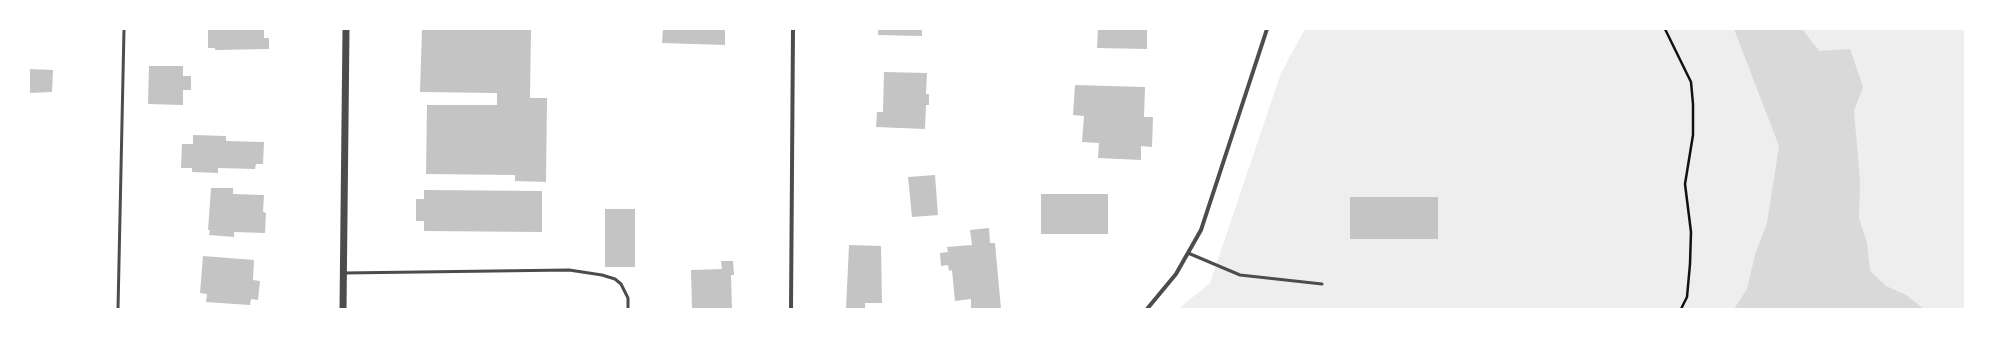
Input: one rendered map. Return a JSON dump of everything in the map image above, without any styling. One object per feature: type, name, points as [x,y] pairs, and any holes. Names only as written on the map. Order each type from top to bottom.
[{"type":"street","points":[[343,309],[346,29]]},
{"type":"street","points":[[791,309],[793,29]]},
{"type":"street","points":[[1147,309],[1176,274],[1201,230],[1267,29]]},
{"type":"lane","points":[[118,309],[124,29]]},
{"type":"lane","points":[[1188,253],[1240,275],[1322,284]]},
{"type":"lane","points":[[343,273],[569,270],[602,275],[615,279],[621,284],[628,298],[628,309]]},
{"type":"path","points":[[1665,29],[1691,82],[1694,104],[1693,135],[1685,184],[1691,232],[1689,271],[1687,297],[1681,309]]},
{"type":"shaded area","points":[[1305,29],[1965,29],[1965,309],[1178,309],[1210,283],[1281,73]]},
{"type":"shaded area","points":[[1734,29],[1802,29],[1819,51],[1850,49],[1863,87],[1854,111],[1860,181],[1859,218],[1867,243],[1870,271],[1886,286],[1906,295],[1924,309],[1734,309],[1747,289],[1755,255],[1767,223],[1779,146]]},
{"type":"building","points":[[208,29],[264,29],[264,38],[269,38],[269,49],[215,50],[215,48],[208,48]]},
{"type":"building","points":[[422,29],[531,29],[530,98],[547,98],[546,182],[515,181],[515,175],[426,174],[427,105],[497,105],[497,93],[420,92]]},
{"type":"building","points":[[663,29],[725,29],[725,45],[662,43]]},
{"type":"building","points":[[878,29],[922,29],[922,36],[878,35]]},
{"type":"building","points":[[1098,29],[1147,29],[1147,49],[1097,48]]},
{"type":"building","points":[[149,66],[183,66],[183,76],[191,76],[191,90],[183,90],[183,105],[148,104]]},
{"type":"building","points":[[29,69],[53,70],[52,92],[29,93]]},
{"type":"building","points":[[884,72],[927,73],[926,94],[929,94],[929,105],[926,105],[925,129],[876,127],[877,112],[883,112]]},
{"type":"building","points":[[1075,85],[1145,87],[1144,117],[1153,117],[1152,147],[1141,146],[1141,160],[1098,158],[1099,143],[1082,142],[1084,116],[1073,115]]},
{"type":"building","points":[[193,135],[226,136],[226,141],[264,142],[263,164],[256,164],[255,169],[218,168],[218,173],[192,172],[192,168],[181,168],[182,144],[193,144]]},
{"type":"building","points":[[935,175],[938,215],[912,217],[908,177]]},
{"type":"building","points":[[211,188],[233,188],[233,194],[264,195],[263,212],[266,213],[265,233],[234,232],[234,237],[209,235],[210,230],[208,230]]},
{"type":"building","points":[[424,190],[542,191],[542,232],[424,231],[424,221],[416,221],[416,199],[424,199]]},
{"type":"building","points":[[1041,194],[1108,194],[1108,234],[1041,234]]},
{"type":"building","points":[[1350,197],[1438,197],[1438,239],[1350,239]]},
{"type":"building","points":[[605,209],[635,209],[635,267],[605,267]]},
{"type":"building","points":[[989,228],[990,243],[995,243],[1001,309],[971,309],[971,299],[955,301],[952,270],[949,271],[948,265],[941,266],[940,253],[948,252],[947,247],[972,245],[970,230]]},
{"type":"building","points":[[849,245],[881,246],[882,303],[865,303],[865,309],[846,309]]},
{"type":"building","points":[[203,256],[254,260],[253,280],[260,281],[258,300],[251,299],[250,305],[206,302],[207,294],[200,293]]},
{"type":"building","points":[[721,261],[733,261],[734,275],[731,275],[732,309],[692,309],[691,270],[722,269]]}]
